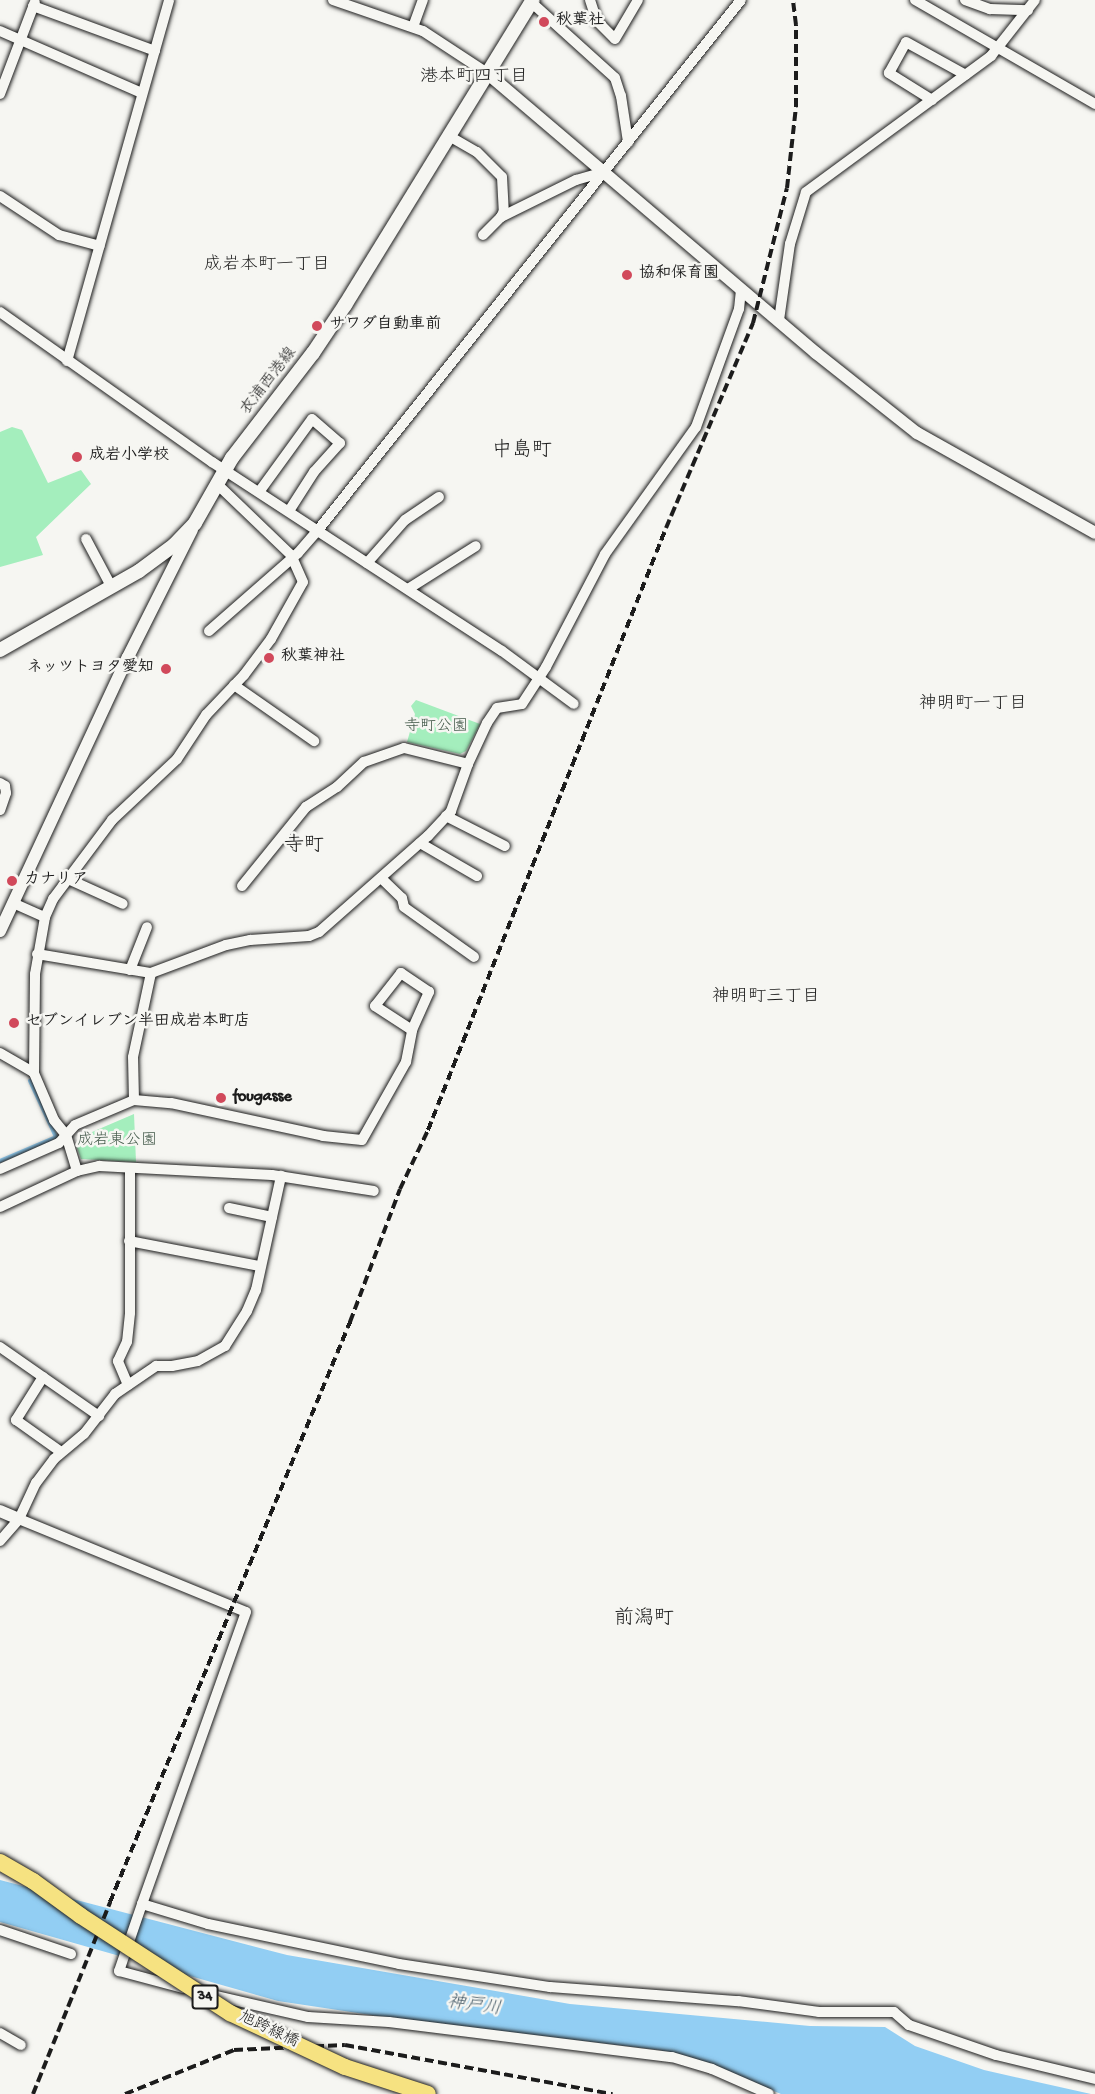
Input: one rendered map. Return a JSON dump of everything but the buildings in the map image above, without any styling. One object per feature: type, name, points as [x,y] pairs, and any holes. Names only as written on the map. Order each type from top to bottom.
[{"type":"main road","name":"衣浦西港線","points":[[0,650],[152,562],[195,523],[225,470],[313,353],[532,1]]},
{"type":"main road","name":"旭跨線橋","points":[[0,1862],[33,1881],[81,1916],[230,2013],[345,2067],[428,2094]]},
{"type":"main road","name":"旭跨線橋","points":[[0,1871],[228,2019],[342,2073],[401,2094]]},
{"type":"street","points":[[68,360],[169,0]]},
{"type":"street","points":[[333,0],[413,27],[488,73],[741,289],[917,433],[1095,533]]},
{"type":"street","points":[[413,27],[423,0]]},
{"type":"street","points":[[590,0],[597,21],[615,39],[638,0]]},
{"type":"street","points":[[209,631],[292,558],[318,530],[741,0]]},
{"type":"street","points":[[915,0],[1095,104]]},
{"type":"street","points":[[965,0],[990,9],[1028,10]]},
{"type":"street","points":[[779,320],[790,244],[806,192],[966,75],[999,48],[1035,0]]},
{"type":"street","points":[[532,1],[615,78],[621,96],[628,142]]},
{"type":"street","points":[[0,94],[34,3],[154,51]]},
{"type":"street","points":[[0,31],[142,93]]},
{"type":"street","points":[[932,100],[889,73],[906,42],[966,75]]},
{"type":"street","points":[[449,136],[477,152],[502,177],[504,211],[501,217]]},
{"type":"street","points":[[483,234],[501,217],[576,180],[604,172]]},
{"type":"street","points":[[0,196],[59,235],[100,246]]},
{"type":"street","points":[[37,954],[151,973],[226,945],[250,940],[309,936],[319,932],[420,843],[447,816],[468,764],[497,708],[522,704],[540,677],[605,554],[696,427],[739,309],[741,289]]},
{"type":"street","points":[[0,312],[225,470],[540,677],[574,704]]},
{"type":"street","points":[[259,492],[312,419],[340,443],[314,472],[288,511]]},
{"type":"street","points":[[77,1171],[66,1136],[54,1120],[34,1073],[37,954],[45,917],[53,899],[112,820],[177,759],[206,715],[271,639],[303,582],[292,558],[274,536],[217,484]]},
{"type":"street","points":[[367,563],[405,520],[440,497]]},
{"type":"street","points":[[0,931],[195,523]]},
{"type":"street","points":[[86,539],[111,586]]},
{"type":"street","points":[[408,589],[476,546]]},
{"type":"street","points":[[152,562],[162,562],[167,567],[169,576]]},
{"type":"street","points":[[234,685],[314,741]]},
{"type":"street","points":[[242,886],[306,807],[337,786],[364,762],[405,748],[468,764]]},
{"type":"street","points":[[0,783],[5,786],[6,793],[0,810]]},
{"type":"street","points":[[447,816],[505,846]]},
{"type":"street","points":[[420,843],[477,876]]},
{"type":"street","points":[[381,878],[402,898],[404,907],[474,957]]},
{"type":"street","points":[[68,879],[123,904]]},
{"type":"street","points":[[13,903],[45,917]]},
{"type":"street","points":[[130,970],[147,927]]},
{"type":"street","points":[[135,1100],[132,1057],[151,973]]},
{"type":"street","points":[[0,1169],[58,1143],[75,1125],[135,1100],[171,1103],[323,1136],[362,1140],[406,1062],[412,1030],[429,992],[401,973],[375,1006],[412,1030]]},
{"type":"street","points":[[0,1053],[34,1073]]},
{"type":"street","points":[[0,1207],[77,1171],[99,1166],[281,1176],[374,1191]]},
{"type":"street","points":[[128,1385],[118,1362],[127,1342],[130,1313],[130,1168]]},
{"type":"street","points":[[0,1541],[19,1519],[36,1483],[61,1452],[84,1434],[110,1399],[156,1366],[172,1366],[198,1361],[225,1346],[247,1311],[256,1290],[259,1266],[281,1176]]},
{"type":"street","points":[[229,1208],[272,1217]]},
{"type":"street","points":[[129,1241],[259,1266]]},
{"type":"street","points":[[0,1347],[64,1389],[99,1416]]},
{"type":"street","points":[[43,1377],[16,1420],[61,1452]]},
{"type":"street","points":[[0,1512],[246,1612],[119,1971],[281,2012],[389,2022],[542,2043],[664,2056],[692,2062],[769,2094]]},
{"type":"street","points":[[142,1904],[208,1924],[399,1964],[550,1987],[738,2001],[819,2012],[894,2012],[909,2025],[996,2055],[1095,2079]]},
{"type":"street","points":[[0,1930],[71,1954]]},
{"type":"street","points":[[0,2033],[21,2045]]},
{"type":"green space","points":[[12,427],[22,430],[48,483],[81,470],[91,484],[36,537],[43,555],[0,567],[0,432]]},
{"type":"green space","name":"寺町公園","points":[[416,700],[480,724],[466,751],[460,754],[407,742],[415,714],[411,706]]},
{"type":"green space","name":"成岩東公園","points":[[134,1114],[136,1162],[81,1159],[77,1148],[78,1138]]},
{"type":"water","name":"神戸川","points":[[0,1880],[287,1955],[570,2004],[810,2026],[885,2027],[915,2046],[984,2070],[1091,2094],[781,2094],[693,2058],[659,2050],[404,2020],[278,2001],[0,1922]]},
{"type":"waterway","points":[[0,1161],[56,1137],[30,1081]]},
{"type":"railway","points":[[33,2094],[350,1322],[400,1189],[428,1130],[666,528],[753,323],[787,188],[796,107],[796,25],[793,0]]},
{"type":"railway","points":[[125,2094],[234,2050],[345,2045],[613,2094]]},
{"type":"place","name":"秋葉社","points":[[544,22]]},
{"type":"place","name":"協和保育園","points":[[627,275]]},
{"type":"place","name":"サワダ自動車前","points":[[317,326]]},
{"type":"place","name":"成岩小学校","points":[[77,457]]},
{"type":"place","name":"秋葉神社","points":[[269,658]]},
{"type":"place","name":"ネッツトヨタ愛知","points":[[166,669]]},
{"type":"place","name":"カナリア","points":[[12,881]]},
{"type":"place","name":"セブンイレブン半田成岩本町店","points":[[14,1023]]},
{"type":"place","name":"fougasse","points":[[221,1098]]},
{"type":"district","name":"港本町四丁目","points":[[474,78]]},
{"type":"district","name":"成岩本町一丁目","points":[[267,266]]},
{"type":"district","name":"中島町","points":[[522,451]]},
{"type":"district","name":"神明町一丁目","points":[[973,705]]},
{"type":"district","name":"寺町","points":[[304,846]]},
{"type":"district","name":"神明町三丁目","points":[[766,998]]},
{"type":"district","name":"前潟町","points":[[644,1619]]}]
